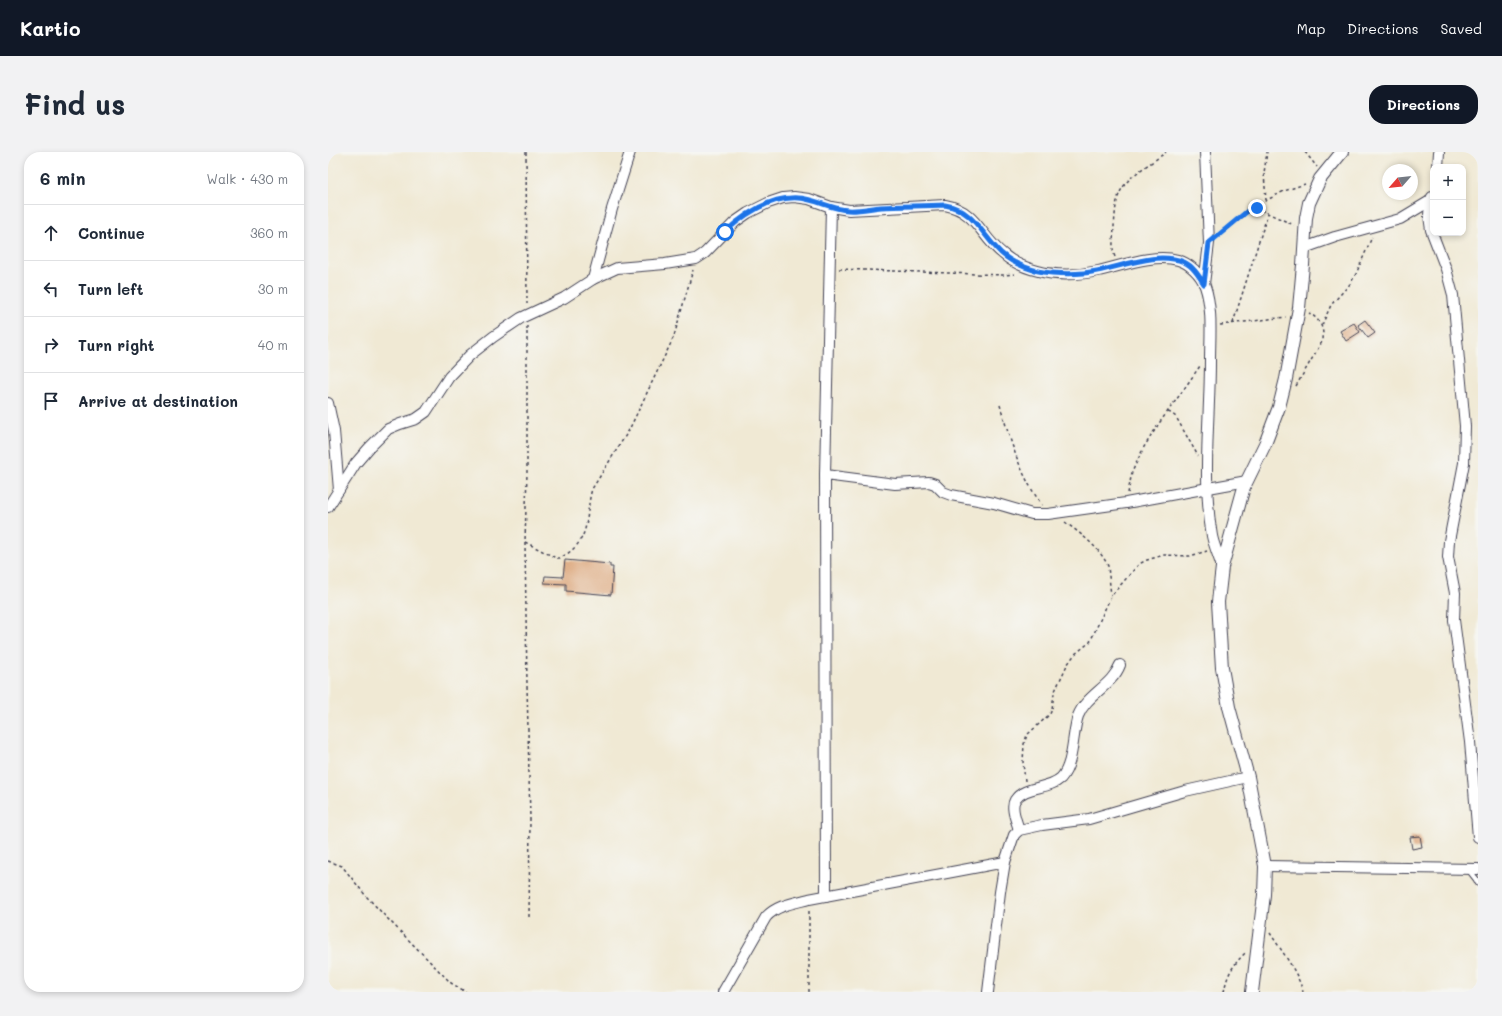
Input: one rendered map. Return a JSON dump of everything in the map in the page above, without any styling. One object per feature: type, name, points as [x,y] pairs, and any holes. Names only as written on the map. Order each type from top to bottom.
[{"type":"street","points":[[593,278],[614,202],[630,152]]},
{"type":"street","points":[[1204,284],[1209,243],[1205,152]]},
{"type":"street","points":[[1252,992],[1261,919],[1265,866],[1248,777],[1229,707],[1222,668],[1218,602],[1222,567],[1247,482],[1265,444],[1279,408],[1286,379],[1298,312],[1305,230],[1309,203],[1322,177],[1342,152]]},
{"type":"street","points":[[1438,164],[1439,152]]},
{"type":"street","points":[[328,507],[356,463],[388,429],[416,419],[426,412],[448,377],[470,355],[493,337],[527,315],[564,298],[593,278],[617,268],[665,264],[696,259],[705,253],[736,222],[748,213],[782,198],[794,197],[809,199],[831,207],[848,210],[945,205],[956,207],[972,218],[1002,254],[1014,262],[1038,271],[1073,274],[1096,272],[1118,266],[1165,258],[1185,262],[1192,267],[1204,284],[1207,294],[1211,326],[1207,466],[1209,516],[1212,537],[1222,567]]},
{"type":"street","points":[[1304,248],[1335,237],[1400,219],[1430,200]]},
{"type":"street","points":[[1431,200],[1429,216],[1431,230],[1448,276],[1453,295],[1465,426],[1464,463],[1448,541],[1448,557],[1455,593],[1454,620],[1470,742],[1478,837]]},
{"type":"street","points":[[826,896],[825,475],[831,207]]},
{"type":"street","points":[[328,403],[334,431],[339,490]]},
{"type":"street","points":[[825,475],[895,484],[930,482],[935,484],[944,492],[960,498],[994,503],[1032,514],[1052,514],[1126,503],[1247,482]]},
{"type":"street","points":[[1019,830],[1014,810],[1014,802],[1026,791],[1054,783],[1061,777],[1066,770],[1070,758],[1078,716],[1085,704],[1117,673],[1120,665]]},
{"type":"street","points":[[988,992],[1005,862],[1014,835],[1019,830],[1042,825],[1089,819],[1185,791],[1248,777]]},
{"type":"street","points":[[723,992],[766,917],[772,911],[782,906],[809,899],[1005,862]]},
{"type":"street","points":[[1265,866],[1478,868]]},
{"type":"lane","points":[[1466,868],[1472,872],[1478,884]]},
{"type":"path","points":[[526,152],[527,472],[525,542],[526,685],[530,820],[529,918]]},
{"type":"path","points":[[1118,266],[1113,250],[1117,200],[1121,191],[1140,170],[1166,152]]},
{"type":"path","points":[[1266,201],[1264,173],[1267,152]]},
{"type":"path","points":[[1209,243],[1254,207],[1284,191],[1322,177],[1305,152]]},
{"type":"path","points":[[1254,207],[1305,230]]},
{"type":"path","points":[[1233,323],[1268,213]]},
{"type":"path","points":[[1322,325],[1331,305],[1350,284],[1364,260],[1376,226]]},
{"type":"path","points":[[525,542],[556,558],[560,558],[579,542],[586,530],[589,498],[592,489],[629,430],[674,336],[696,259]]},
{"type":"path","points":[[829,269],[1003,275],[1017,274]]},
{"type":"path","points":[[1211,326],[1298,312],[1311,314],[1318,319],[1322,325],[1324,334],[1323,340],[1296,386]]},
{"type":"path","points":[[1126,503],[1130,478],[1134,465],[1160,422],[1201,364]]},
{"type":"path","points":[[1000,405],[1011,444],[1021,469],[1036,497],[1052,514],[1085,537],[1100,553],[1106,562],[1111,596]]},
{"type":"path","points":[[1168,412],[1176,417],[1195,452],[1207,466]]},
{"type":"path","points":[[1026,791],[1023,762],[1026,735],[1050,714],[1054,693],[1067,665],[1075,654],[1090,642],[1111,596],[1139,564],[1147,560],[1164,554],[1190,556],[1200,554],[1215,547]]},
{"type":"path","points":[[328,861],[342,866],[366,896],[386,917],[451,983],[466,992]]},
{"type":"path","points":[[809,899],[809,992]]},
{"type":"path","points":[[1261,919],[1286,957],[1302,986],[1303,992]]},
{"type":"path","points":[[1224,992],[1227,977],[1236,962],[1259,937]]},
{"type":"building","points":[[1365,320],[1375,333],[1368,338],[1358,325]]},
{"type":"building","points":[[1354,323],[1360,332],[1346,341],[1340,331]]},
{"type":"building","points":[[565,560],[610,564],[610,567],[613,567],[611,595],[566,591],[566,584],[544,583],[545,576],[563,577]]},
{"type":"building","points":[[1420,836],[1422,847],[1412,849],[1410,837]]},
{"type":"route","points":[[725,232],[748,213],[782,198],[794,197],[809,199],[831,207],[848,210],[945,205],[956,207],[972,218],[982,232],[1002,254],[1014,262],[1038,271],[1073,274],[1096,272],[1124,264],[1165,258],[1185,262],[1192,267],[1204,284],[1209,243],[1250,209],[1254,207],[1257,208]]}]
